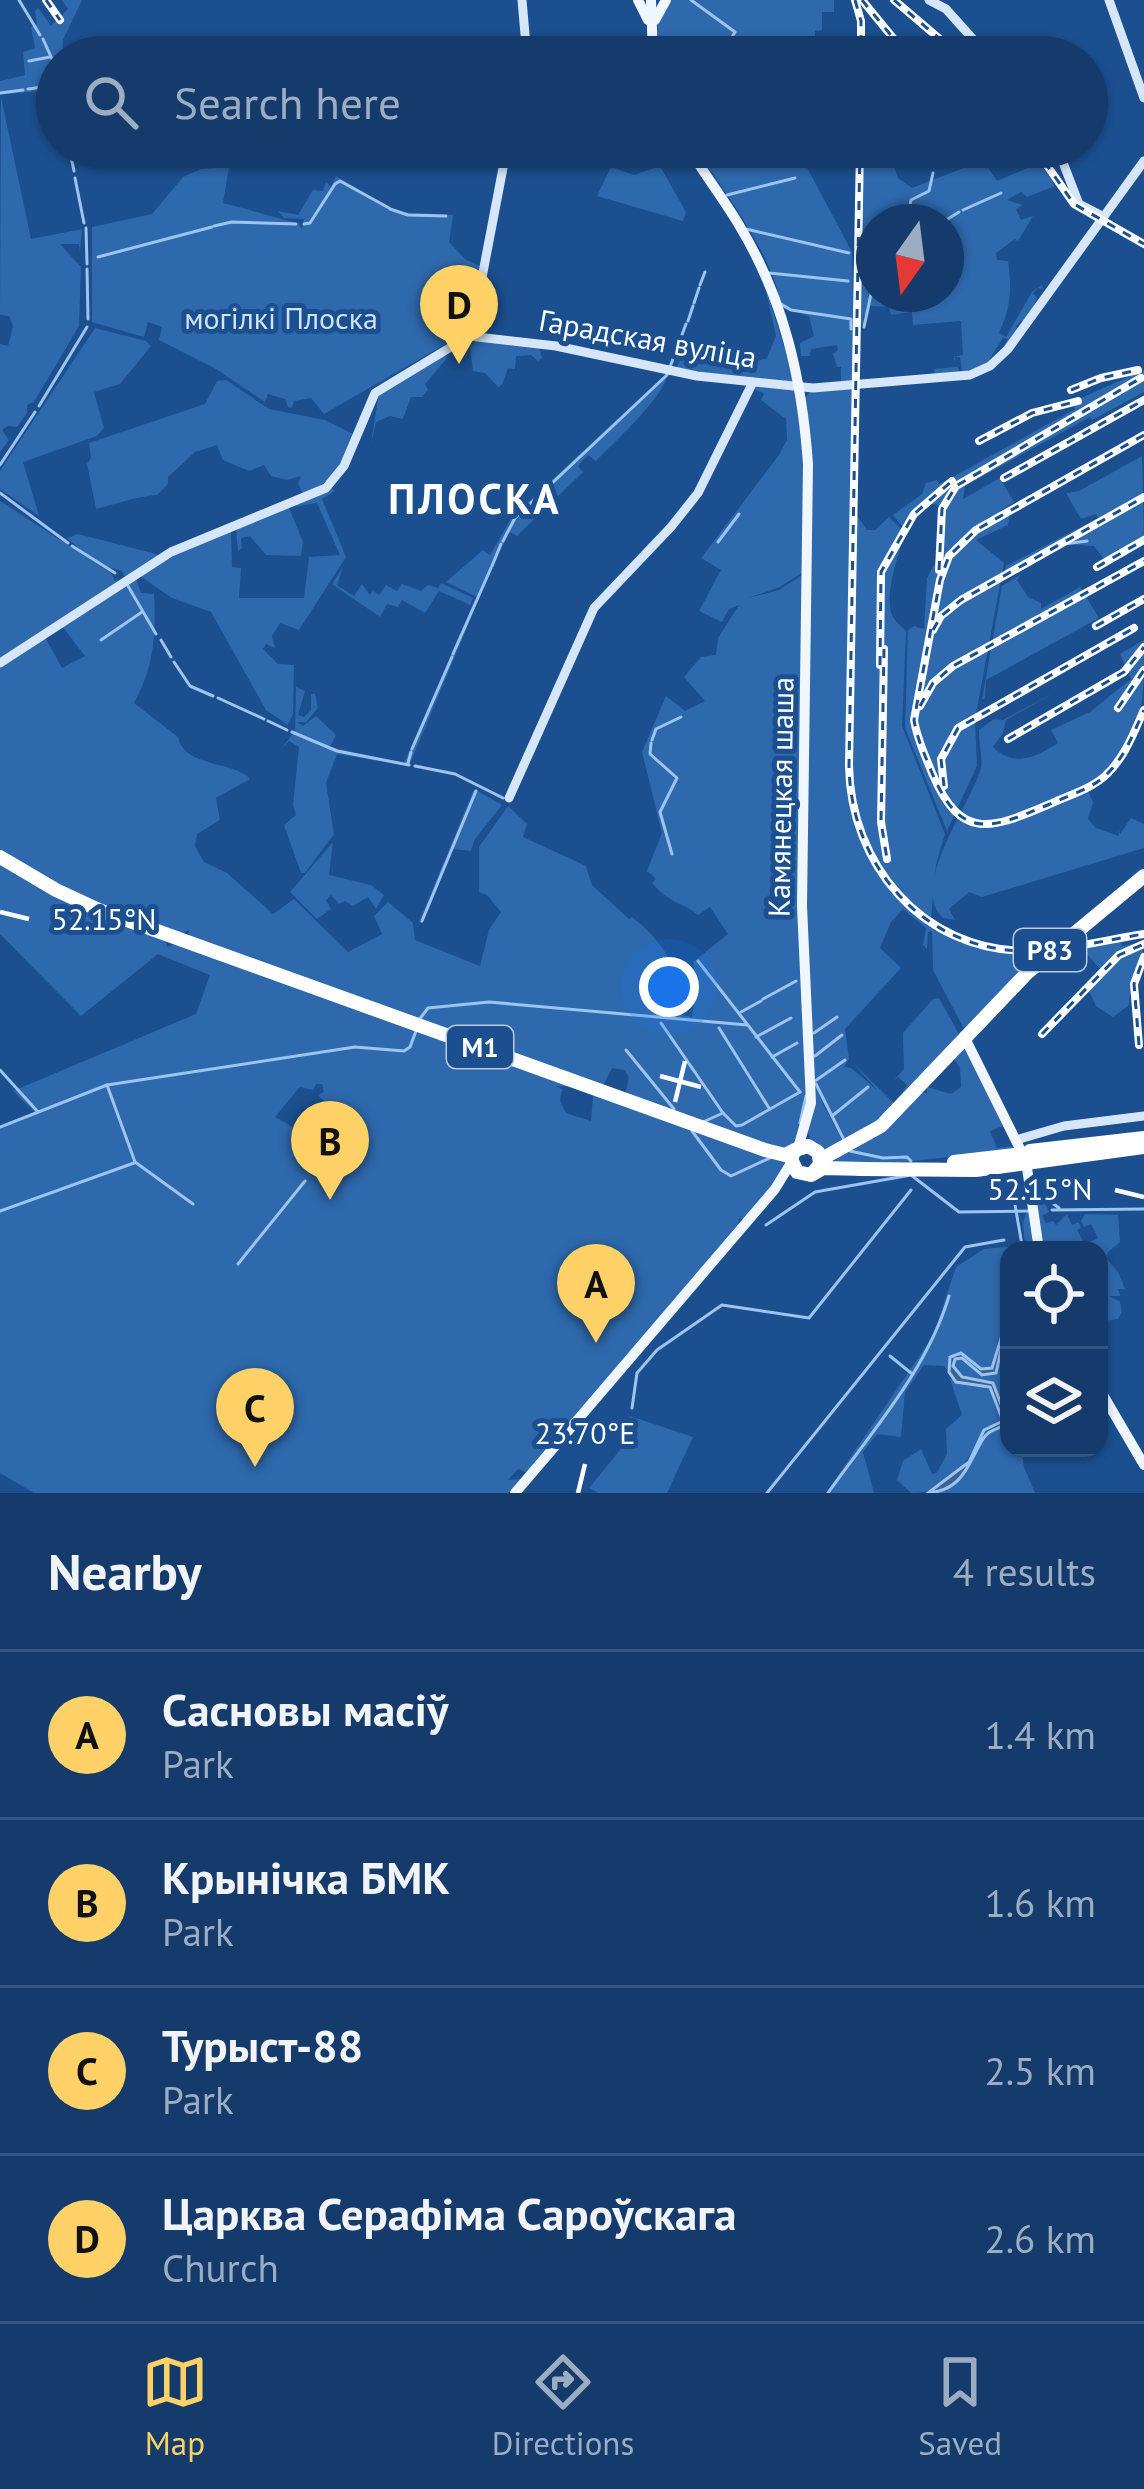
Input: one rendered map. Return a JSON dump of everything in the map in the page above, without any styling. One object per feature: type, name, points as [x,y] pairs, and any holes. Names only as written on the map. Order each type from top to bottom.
[{"type":"highway","name":"М1","points":[[0,858],[84,904],[765,1150],[814,1159],[907,1164],[1024,1158]]},
{"type":"highway","name":"Р83","points":[[814,1159],[891,1116],[1018,978],[1144,874]]},
{"type":"highway","name":"Р83","points":[[814,1159],[878,1123],[964,1036]]},
{"type":"highway","name":"М1","points":[[814,1159],[826,1168],[860,1169],[1024,1158],[1144,1142]]},
{"type":"main road","points":[[522,0],[525,36]]},
{"type":"main road","points":[[638,0],[652,36]]},
{"type":"main road","points":[[652,0],[652,36]]},
{"type":"main road","points":[[652,36],[657,13],[666,0]]},
{"type":"main road","points":[[929,0],[946,9],[970,36]]},
{"type":"main road","points":[[1109,0],[1144,98]]},
{"type":"main road","name":"Гарадская вуліца","points":[[471,335],[556,346],[685,374],[797,387],[960,376],[986,368],[1022,331],[1144,161]]},
{"type":"main road","points":[[0,663],[171,552],[326,488],[338,476],[375,393],[471,335],[503,168]]},
{"type":"main road","name":"Камянецкая шаша","points":[[699,168],[742,236],[782,318],[807,468],[802,905],[811,1084],[807,1126],[814,1159]]},
{"type":"main road","name":"Камянецкая шаша","points":[[700,168],[758,268],[775,308],[797,387]]},
{"type":"main road","points":[[1065,168],[1079,204],[1104,216]]},
{"type":"main road","points":[[509,798],[594,608],[698,493],[753,382]]},
{"type":"main road","points":[[964,1036],[1024,1158],[1038,1241]]},
{"type":"main road","points":[[1024,1158],[1068,1125],[1144,1116]]},
{"type":"main road","name":"Р83","points":[[515,1493],[775,1189],[814,1159]]},
{"type":"main road","points":[[1108,1403],[1144,1465]]},
{"type":"green space","points":[[62,0],[82,0],[65,36],[36,36],[36,91],[0,95],[0,81],[25,75],[23,52],[35,48],[31,27],[37,24],[35,11],[38,8],[51,26],[68,9]]},
{"type":"green space","points":[[670,0],[834,0],[834,12],[822,12],[822,30],[815,31],[815,36],[658,36],[658,17]]},
{"type":"green space","points":[[1,97],[31,239],[82,229],[80,252],[79,244],[60,244],[81,267],[79,326],[17,427],[2,430],[9,440],[0,452],[0,344],[8,346],[13,326],[9,316],[0,315]]},
{"type":"green space","name":"могілкі Плоска","points":[[229,168],[223,203],[298,223],[302,229],[304,219],[284,218],[278,211],[298,215],[313,190],[323,191],[326,182],[331,187],[336,176],[398,212],[453,215],[449,242],[465,259],[480,266],[478,281],[470,284],[476,289],[470,330],[324,414],[311,398],[294,401],[292,408],[285,399],[268,394],[265,402],[216,369],[159,340],[162,327],[148,322],[144,337],[92,322],[92,227],[152,214],[183,177],[201,169]]},
{"type":"green space","points":[[611,168],[634,175],[661,168],[686,212],[683,221],[597,196]]},
{"type":"green space","points":[[709,168],[807,168],[852,252],[855,384],[841,381],[841,367],[833,354],[837,345],[811,349],[810,356],[801,356],[800,343],[814,336],[809,316],[781,308],[770,269]]},
{"type":"green space","points":[[863,168],[894,168],[898,178],[912,188],[963,168],[988,168],[997,181],[1028,168],[1043,168],[1055,186],[1027,197],[1021,192],[1007,200],[1023,205],[1016,209],[1021,220],[1033,216],[1018,241],[996,253],[997,260],[1008,261],[1008,306],[999,333],[1006,337],[1032,292],[1050,279],[1033,293],[1037,298],[1028,321],[1021,321],[1000,353],[1008,339],[1003,338],[984,368],[935,377],[934,369],[958,367],[962,371],[960,357],[955,362],[954,357],[963,355],[961,321],[913,325],[912,312],[964,312],[964,204],[862,204]]},
{"type":"green space","points":[[765,287],[792,383],[676,369],[684,350],[739,367],[767,358],[776,336]]},
{"type":"green space","points":[[95,328],[151,346],[120,384],[94,392],[104,428],[97,436],[23,462],[39,516],[0,489],[0,471]]},
{"type":"green space","points":[[480,338],[539,347],[542,358],[516,356],[515,369],[508,368],[498,387],[485,373],[473,371],[470,345]]},
{"type":"green space","points":[[444,352],[447,358],[425,384],[428,390],[422,397],[411,397],[403,419],[390,416],[376,422],[371,444],[379,392]]},
{"type":"green space","points":[[1144,370],[1144,376],[1043,434],[1144,378],[1144,392],[965,486],[963,499],[1000,478],[1014,502],[999,512],[1002,515],[1011,509],[1008,525],[976,540],[1004,563],[975,719],[977,766],[947,831],[905,728],[908,630],[914,626],[924,629],[927,578],[940,554],[937,515],[942,506],[928,503],[907,532],[893,515],[922,494],[926,483],[951,478],[1075,409],[1072,402]]},
{"type":"green space","points":[[667,373],[650,405],[614,443],[596,461],[588,455],[578,466],[583,472],[517,536],[509,532],[479,598],[446,582],[483,550],[490,555],[512,517]]},
{"type":"green space","points":[[226,380],[269,409],[325,420],[351,433],[350,446],[335,472],[303,494],[298,484],[301,476],[287,480],[271,476],[264,465],[249,471],[223,460],[217,445],[195,452],[168,477],[168,484],[157,495],[96,509],[87,464],[89,443],[205,404],[217,381]]},
{"type":"green space","points":[[755,385],[794,389],[806,471],[803,572],[780,587],[748,598],[779,590],[802,575],[810,1101],[802,1135],[786,1154],[625,1094],[629,1078],[625,1070],[612,1068],[603,1086],[188,936],[189,930],[179,935],[104,909],[0,854],[0,666],[45,637],[62,668],[85,656],[62,626],[136,579],[141,593],[154,594],[155,623],[150,664],[134,703],[178,737],[189,754],[250,779],[216,798],[220,820],[197,834],[195,846],[204,862],[227,873],[273,914],[294,899],[348,952],[382,934],[374,916],[388,902],[413,923],[415,940],[480,966],[489,930],[501,912],[479,892],[479,847],[508,806],[527,824],[523,837],[586,866],[592,885],[653,936],[675,972],[676,1014],[692,1017],[697,984],[693,962],[728,934],[710,907],[698,915],[652,883],[656,879],[647,871],[662,833],[642,752],[666,696],[685,711],[705,701],[684,677],[701,657],[716,655],[718,638],[739,605],[729,609],[722,622],[699,611],[721,570],[701,558],[787,440],[786,419],[761,400],[764,393],[755,390]]},
{"type":"green space","points":[[859,389],[855,513],[867,530],[875,530],[889,517],[905,533],[890,596],[892,615],[906,631],[902,726],[945,834],[936,864],[930,928],[933,925],[992,948],[1044,950],[968,1028],[963,1027],[933,970],[932,931],[927,949],[923,945],[926,928],[903,909],[891,922],[880,948],[901,968],[845,1029],[849,1059],[844,1067],[877,1090],[852,1062],[894,1103],[878,1122],[845,1140],[818,1094],[843,1142],[826,1150],[811,1141],[808,1132],[804,399],[810,392]]},
{"type":"green space","points":[[1142,456],[1144,538],[1105,560],[1094,546],[1067,544],[1004,579],[1006,566],[1098,518],[1096,514],[1081,519],[1066,493],[1079,491]]},
{"type":"green space","points":[[331,488],[335,491],[322,499],[346,557],[299,630],[280,623],[272,636],[275,648],[266,644],[263,649],[278,664],[294,665],[293,714],[288,725],[266,710],[211,612],[172,598],[140,576],[231,529],[232,567],[241,568],[239,598],[304,598],[309,557],[340,555],[317,503],[292,507]]},
{"type":"green space","points":[[0,501],[111,573],[115,581],[121,579],[0,659]]},
{"type":"green space","points":[[289,508],[303,542],[301,556],[266,555],[250,536],[241,538],[238,551],[236,529]]},
{"type":"green space","points":[[78,534],[159,556],[126,578],[121,570],[99,562],[67,538]]},
{"type":"green space","points":[[343,567],[337,585],[354,596],[362,584],[370,595],[373,591],[379,595],[386,585],[397,591],[402,584],[421,591],[441,583],[473,598],[470,605],[439,591],[425,613],[402,600],[398,607],[387,604],[380,617],[332,584]]},
{"type":"green space","points":[[1021,574],[1017,580],[1028,597],[1041,603],[1041,609],[1080,587],[1099,618],[986,680],[982,700],[1002,586]]},
{"type":"green space","points":[[475,599],[409,766],[337,754],[326,783],[334,834],[301,873],[284,825],[296,815],[299,747],[289,741],[282,748],[295,731],[296,687],[305,691],[298,715],[304,717],[311,710],[311,694],[318,708],[306,722],[297,722],[303,726],[316,716],[336,735],[330,747],[404,763]]},
{"type":"green space","points":[[1144,640],[1137,726],[1120,761],[1088,791],[1093,802],[1088,819],[1096,828],[1119,836],[1118,829],[1120,834],[1131,818],[1144,824],[1144,848],[982,897],[969,892],[949,909],[955,920],[943,918],[934,904],[933,886],[945,844],[981,768],[979,730],[1055,692],[1006,720],[993,747],[1017,759],[1050,748],[1058,743],[1051,730],[1090,712],[1131,679],[1120,654]]},
{"type":"green space","points":[[474,789],[502,805],[471,851],[453,849],[419,922]]},
{"type":"green space","points":[[333,842],[329,875],[371,885],[384,895],[376,909],[368,897],[353,906],[345,901],[339,904],[331,895],[326,900],[331,909],[317,919],[290,892]]},
{"type":"green space","points":[[0,861],[165,940],[167,947],[175,944],[571,1087],[556,1086],[562,1089],[560,1101],[566,1113],[591,1121],[593,1095],[783,1160],[787,1169],[744,1220],[739,1218],[528,1473],[518,1469],[508,1480],[521,1479],[509,1493],[34,1493],[0,1473],[0,1126],[35,1112],[13,1091],[196,1014],[210,975],[158,954],[81,1016],[0,934]],"holes":[[[322,1084],[324,1092],[318,1095],[334,1111],[314,1139],[275,1117],[300,1087],[313,1090]]]},
{"type":"green space","points":[[1121,942],[1122,946],[1144,942],[1129,1005],[1113,1017],[1096,1006],[1088,989],[1103,972],[1082,949]]},
{"type":"green space","points":[[939,998],[960,1036],[902,1093],[907,1085],[898,1077],[894,1080],[904,1069],[903,1033]]},
{"type":"green space","points":[[961,1049],[967,1050],[1003,1126],[990,1131],[997,1148],[1013,1146],[1012,1150],[904,1162],[835,1163],[835,1157],[919,1092],[927,1093],[927,1087],[951,1094],[961,1087],[960,1068],[954,1059]]},
{"type":"green space","points":[[1035,1192],[1049,1212],[1042,1216],[1046,1223],[1056,1225],[1067,1214],[1072,1225],[1079,1222],[1077,1230],[1083,1241],[1039,1241]]},
{"type":"green space","points":[[1029,1203],[1035,1241],[1025,1241],[1023,1223]]},
{"type":"green space","points":[[1085,1214],[1118,1215],[1120,1242],[1108,1252],[1108,1241],[1092,1241],[1098,1238],[1091,1224],[1084,1227]]},
{"type":"green space","points":[[1000,1247],[1000,1343],[993,1367],[983,1369],[961,1353],[948,1365],[949,1372],[944,1366],[924,1365],[905,1392],[901,1437],[877,1434],[863,1452],[874,1493],[826,1493],[933,1336],[956,1267],[984,1249]]},
{"type":"green space","points":[[1108,1260],[1125,1289],[1118,1289],[1120,1296],[1109,1296],[1120,1302],[1118,1319],[1108,1321]]},
{"type":"green space","points":[[962,1358],[982,1375],[990,1375],[1000,1362],[1000,1399],[993,1383],[962,1377],[953,1366],[955,1359]]},
{"type":"green space","points":[[950,1379],[990,1387],[1000,1422],[984,1430],[948,1482],[911,1493],[897,1480],[903,1461],[921,1449],[932,1474],[937,1473],[947,1454],[946,1429],[962,1415]]},
{"type":"green space","points":[[630,1416],[693,1437],[667,1493],[598,1493],[589,1488],[620,1450]]},
{"type":"green space","points":[[1000,1429],[1000,1457],[1022,1457],[1035,1493],[937,1493],[968,1469],[986,1435]]},
{"type":"shaded area","points":[[1000,1342],[996,1373],[982,1375],[962,1358],[955,1359],[953,1366],[962,1377],[993,1383],[1000,1413],[990,1387],[956,1382],[949,1372],[950,1357],[961,1353],[981,1369],[992,1368]]},
{"type":"shaded area","points":[[1000,1422],[985,1436],[968,1466],[957,1481],[928,1493],[969,1462],[984,1430]]},
{"type":"waterway","points":[[19,0],[40,35]]},
{"type":"waterway","points":[[691,0],[735,32],[733,36]]},
{"type":"waterway","points":[[29,61],[36,60]]},
{"type":"waterway","points":[[28,89],[36,88]]},
{"type":"waterway","points":[[0,93],[23,90]]},
{"type":"waterway","points":[[910,204],[929,191],[933,173]]},
{"type":"waterway","points":[[75,178],[84,223]]},
{"type":"waterway","points":[[727,195],[795,178]]},
{"type":"waterway","points":[[304,224],[310,223],[340,181],[389,208]]},
{"type":"waterway","points":[[964,210],[1001,193]]},
{"type":"waterway","points":[[390,209],[408,215],[446,216]]},
{"type":"waterway","points":[[214,226],[296,224]]},
{"type":"waterway","points":[[98,257],[212,227]]},
{"type":"waterway","points":[[86,228],[87,264]]},
{"type":"waterway","points":[[746,229],[849,253]]},
{"type":"waterway","points":[[87,269],[88,319]]},
{"type":"waterway","points":[[700,285],[705,272]]},
{"type":"waterway","points":[[769,273],[848,281]]},
{"type":"waterway","points":[[694,303],[699,288]]},
{"type":"waterway","points":[[781,304],[791,310],[851,319],[851,329]]},
{"type":"waterway","points":[[688,321],[693,306]]},
{"type":"waterway","points":[[864,327],[867,312]]},
{"type":"waterway","points":[[670,367],[686,324]]},
{"type":"waterway","points":[[39,406],[87,327]]},
{"type":"waterway","points":[[503,541],[515,518],[667,375]]},
{"type":"waterway","points":[[0,465],[35,412]]},
{"type":"waterway","points":[[0,493],[68,543]]},
{"type":"waterway","points":[[718,542],[739,514]]},
{"type":"waterway","points":[[1006,577],[1064,544],[1087,541]]},
{"type":"waterway","points":[[492,566],[501,544]]},
{"type":"waterway","points":[[72,546],[115,573]]},
{"type":"waterway","points":[[453,654],[491,568]]},
{"type":"waterway","points":[[128,586],[156,634]]},
{"type":"waterway","points":[[101,640],[142,612]]},
{"type":"waterway","points":[[161,640],[171,657]]},
{"type":"waterway","points":[[412,749],[452,657]]},
{"type":"waterway","points":[[174,662],[190,686],[213,696]]},
{"type":"waterway","points":[[218,698],[264,719]]},
{"type":"waterway","points":[[652,740],[656,729],[681,717]]},
{"type":"waterway","points":[[268,721],[287,730]]},
{"type":"waterway","points":[[292,732],[337,751],[409,765]]},
{"type":"waterway","points":[[651,743],[650,754],[677,778],[660,812],[672,854]]},
{"type":"waterway","points":[[408,763],[411,752]]},
{"type":"waterway","points":[[415,766],[455,774],[503,798]]},
{"type":"waterway","points":[[422,921],[476,791]]},
{"type":"waterway","points":[[698,961],[800,1092]]},
{"type":"waterway","points":[[763,999],[796,981]]},
{"type":"waterway","points":[[741,1012],[761,1001]]},
{"type":"waterway","points":[[419,1020],[428,1008],[489,1002],[747,1025]]},
{"type":"waterway","points":[[814,1033],[837,1017]]},
{"type":"waterway","points":[[756,1037],[791,1018]]},
{"type":"waterway","points":[[661,1023],[723,1113]]},
{"type":"waterway","points":[[719,1028],[769,1108]]},
{"type":"waterway","points":[[0,1127],[107,1085],[355,1047],[404,1051],[416,1031]]},
{"type":"waterway","points":[[815,1056],[842,1035]]},
{"type":"waterway","points":[[772,1057],[797,1043]]},
{"type":"waterway","points":[[626,1050],[674,1109]]},
{"type":"waterway","points":[[815,1081],[845,1060]]},
{"type":"waterway","points":[[0,1070],[38,1112]]},
{"type":"waterway","points":[[816,1084],[844,1140]]},
{"type":"waterway","points":[[107,1085],[135,1162],[193,1204]]},
{"type":"waterway","points":[[832,1116],[868,1087]]},
{"type":"waterway","points":[[703,1122],[723,1113],[736,1126],[742,1125],[800,1092]]},
{"type":"waterway","points":[[800,1123],[806,1096]]},
{"type":"waterway","points":[[692,1131],[721,1170],[731,1176],[772,1157]]},
{"type":"waterway","points":[[850,1151],[911,1161]]},
{"type":"waterway","points":[[0,1211],[134,1163]]},
{"type":"waterway","points":[[766,1225],[815,1192],[911,1175],[959,1212],[1028,1211]]},
{"type":"waterway","points":[[1010,1176],[1021,1241]]},
{"type":"waterway","points":[[238,1264],[305,1181]]},
{"type":"waterway","points":[[632,1408],[637,1373],[657,1350],[722,1305],[809,1318],[911,1190]]},
{"type":"waterway","points":[[1047,1199],[1059,1208]]},
{"type":"waterway","points":[[1038,1201],[1042,1200]]},
{"type":"waterway","points":[[1052,1210],[1144,1209]]},
{"type":"waterway","points":[[767,1493],[965,1247],[1004,1240]]},
{"type":"waterway","points":[[828,1493],[913,1375],[949,1296]]},
{"type":"waterway","points":[[890,1356],[911,1373]]},
{"type":"railway","points":[[46,0],[60,20]]},
{"type":"railway","points":[[855,0],[861,36]]},
{"type":"railway","points":[[862,0],[892,36]]},
{"type":"railway","points":[[894,0],[936,36]]},
{"type":"railway","points":[[860,168],[849,765],[862,836],[899,895],[924,918],[988,947],[1025,951],[1144,934]]},
{"type":"railway","points":[[1049,168],[1074,204],[1144,244]]},
{"type":"railway","points":[[1071,390],[1138,370]]},
{"type":"railway","points":[[939,570],[942,509],[956,486],[1141,378]]},
{"type":"railway","points":[[1004,478],[1144,400]]},
{"type":"railway","points":[[979,441],[1032,413],[1078,401]]},
{"type":"railway","points":[[1144,435],[976,530],[949,556],[940,580],[914,720],[943,795],[954,810],[980,824],[1029,813],[1101,779],[1124,752],[1144,710]]},
{"type":"railway","points":[[880,665],[881,572],[914,514],[952,481]]},
{"type":"railway","points":[[933,630],[941,616],[961,600],[1144,497]]},
{"type":"railway","points":[[1097,567],[1144,540]]},
{"type":"railway","points":[[920,706],[933,683],[953,666],[1144,561]]},
{"type":"railway","points":[[1096,626],[1144,599]]},
{"type":"railway","points":[[944,786],[941,759],[958,728],[1134,628]]},
{"type":"railway","points":[[1008,739],[1124,672],[1144,647]]},
{"type":"railway","points":[[884,649],[881,822],[887,859]]},
{"type":"railway","points":[[1118,708],[1144,670]]},
{"type":"railway","points":[[1042,1034],[1119,955],[1144,944]]},
{"type":"railway","points":[[1139,1045],[1134,984],[1144,957]]},
{"type":"place","name":"Царква Серафіма Сароўскага","points":[[459,364]]},
{"type":"place","name":"Крынічка БМК","points":[[330,1200]]},
{"type":"place","name":"Сасновы масіў","points":[[596,1343]]},
{"type":"place","name":"Турыст-88","points":[[255,1467]]},
{"type":"district","name":"ПЛОСКА","points":[[475,498]]}]
